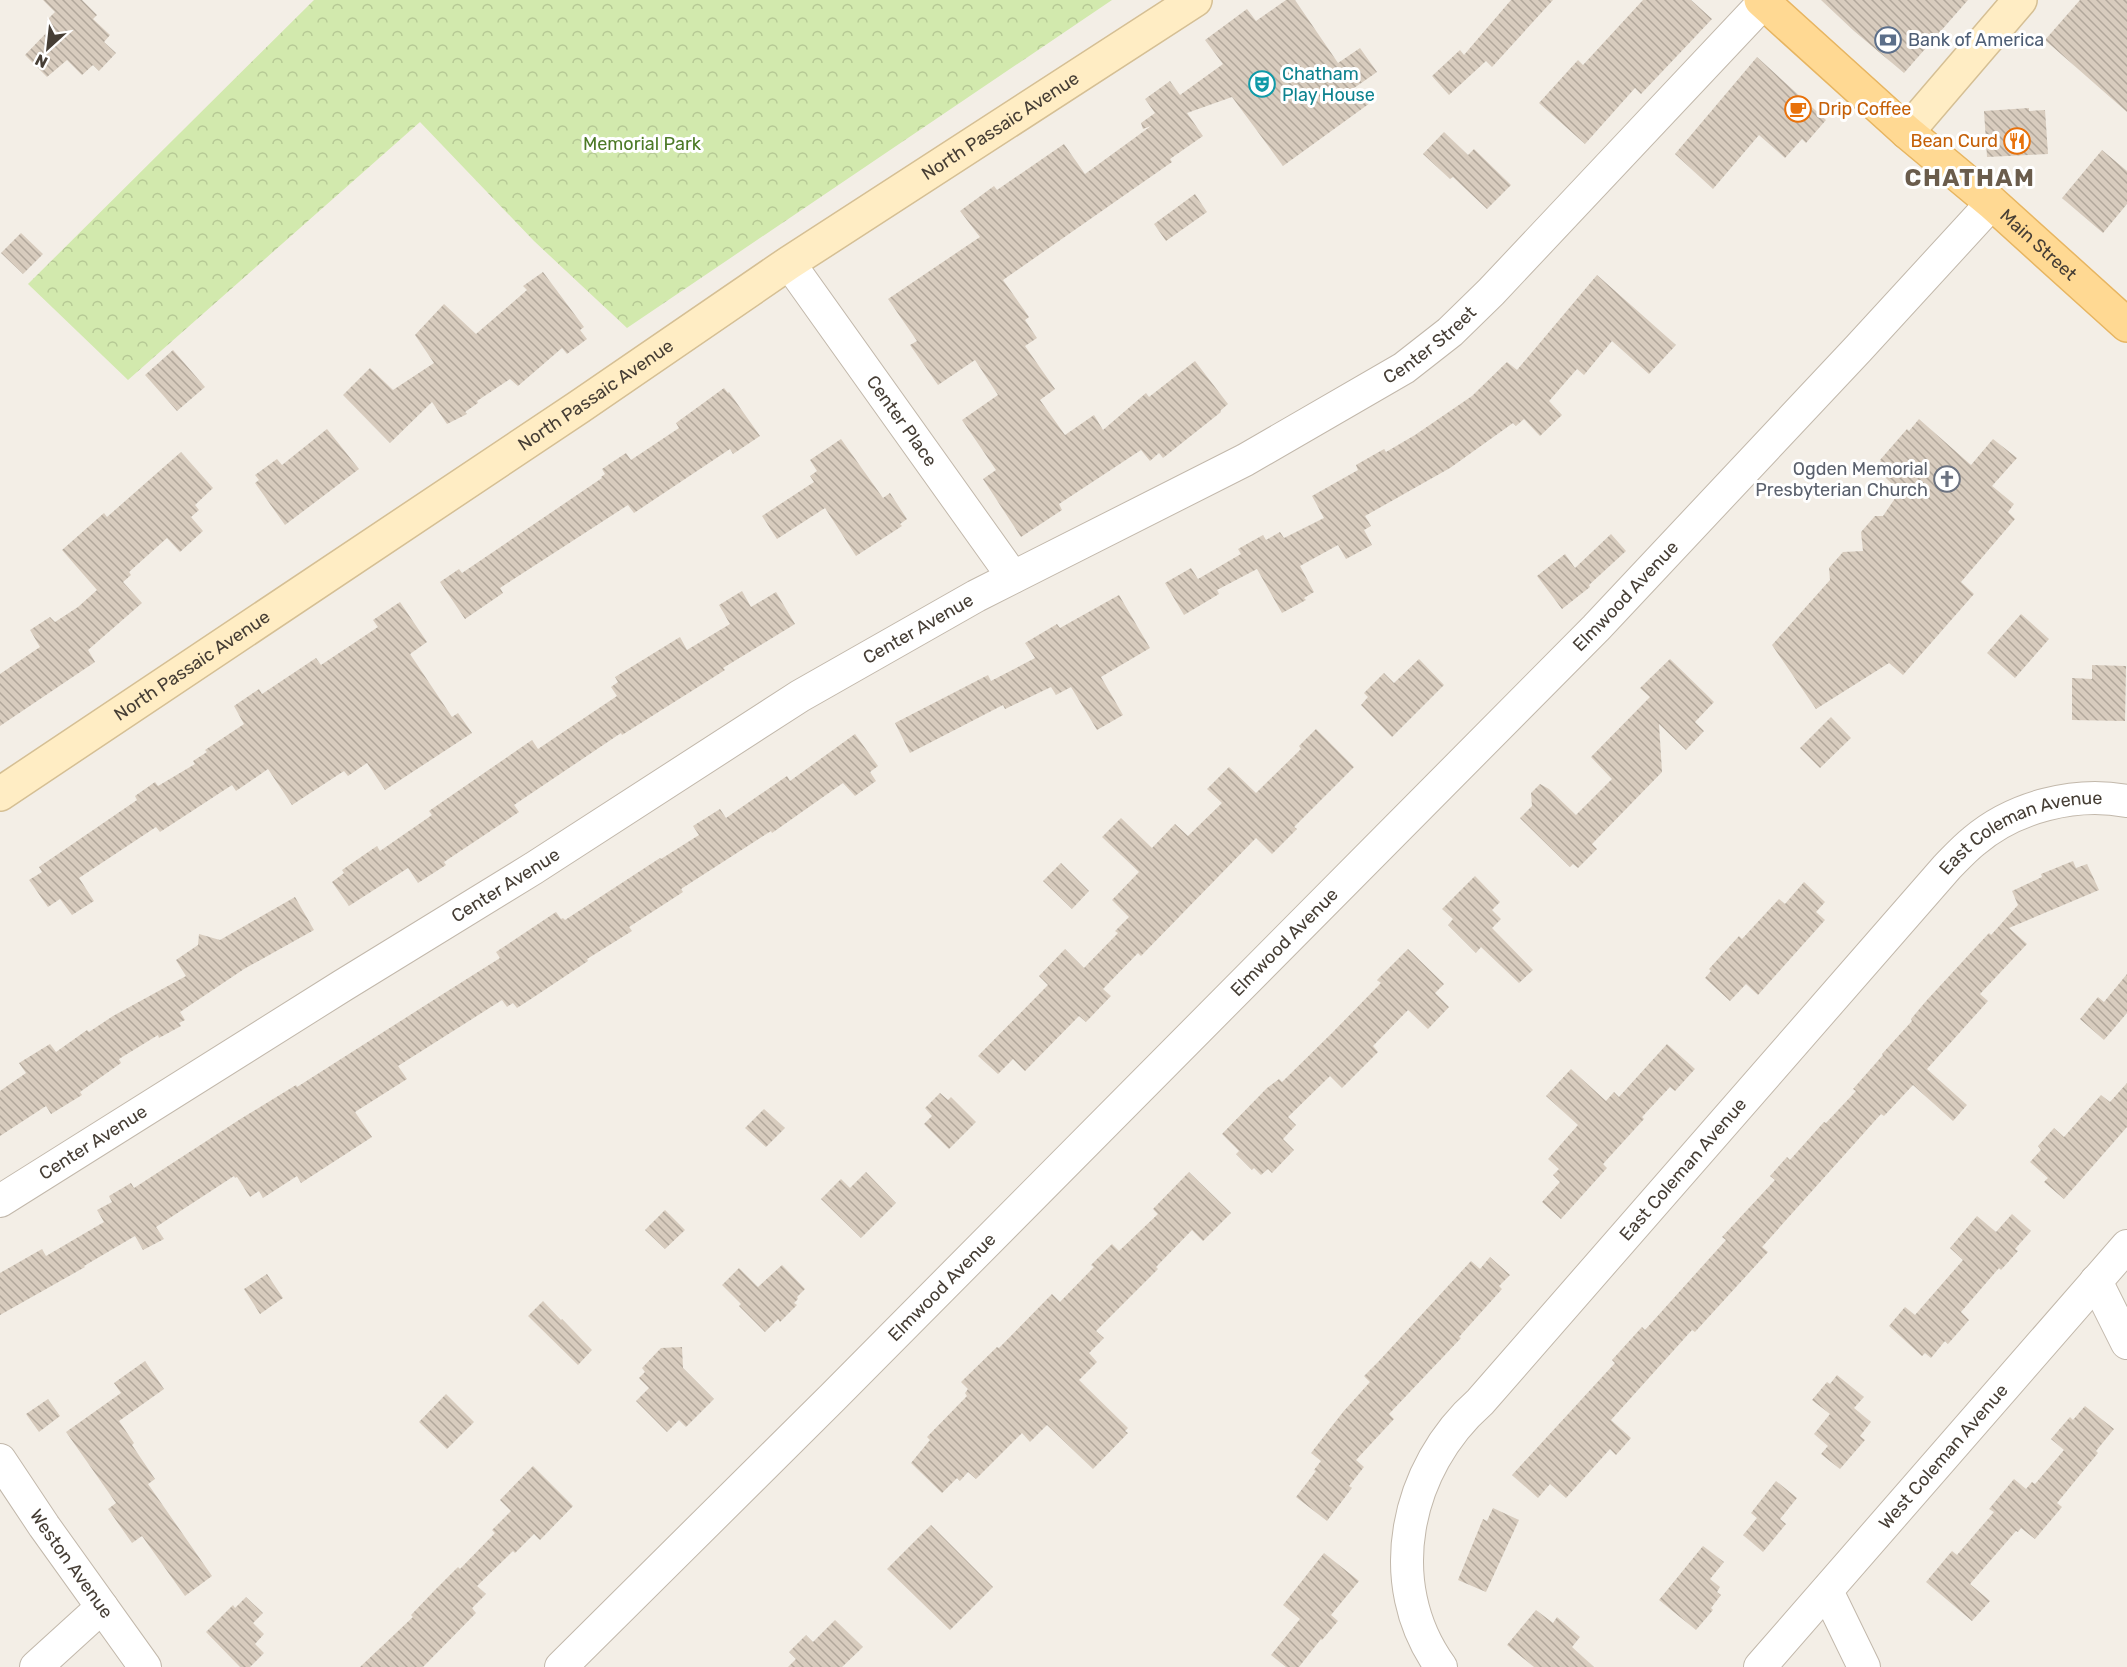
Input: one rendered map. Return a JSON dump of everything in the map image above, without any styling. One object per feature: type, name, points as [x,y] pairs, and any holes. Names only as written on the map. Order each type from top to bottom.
[{"type":"main road","name":"North Passaic Avenue","points":[[0,794],[789,263],[1195,0]]},
{"type":"main road","points":[[1907,132],[2020,0]]},
{"type":"main road","name":"Main Street","points":[[1762,1],[2127,325]]},
{"type":"street","name":"Center Street","points":[[1013,577],[1245,460],[1404,368],[1450,332],[1491,292],[1762,1]]},
{"type":"street","name":"Elmwood Avenue","points":[[561,1667],[841,1389],[1596,628],[1992,203]]},
{"type":"street","name":"Center Place","points":[[789,263],[1013,577]]},
{"type":"street","name":"Center Avenue","points":[[0,1201],[322,998],[534,868],[800,696],[1013,577]]},
{"type":"street","name":"East Coleman Avenue","points":[[1436,1665],[1419,1626],[1409,1589],[1407,1551],[1412,1513],[1423,1477],[1442,1443],[1940,875],[1974,840],[2006,820],[2060,801],[2098,798],[2127,801]]},
{"type":"street","name":"West Coleman Avenue","points":[[1760,1667],[2127,1246]]},
{"type":"street","points":[[2096,1281],[2127,1343]]},
{"type":"street","name":"Weston Avenue","points":[[0,1460],[145,1667]]},
{"type":"street","points":[[1827,1591],[1864,1667]]},
{"type":"street","points":[[36,1667],[102,1607]]},
{"type":"green space","name":"Memorial Park","points":[[314,0],[1112,0],[627,328],[534,241],[420,122],[128,380],[28,284]]},
{"type":"building","points":[[43,0],[82,0],[97,15],[93,19],[110,35],[104,42],[116,53],[99,71],[93,65],[82,75],[67,60],[47,77],[25,55],[53,26],[47,20],[55,12]]},
{"type":"building","points":[[1286,0],[1295,0],[1338,63],[1360,48],[1377,72],[1354,88],[1370,103],[1283,166],[1232,97],[1187,113],[1203,136],[1170,159],[1172,162],[1003,280],[1029,317],[1025,320],[1037,338],[1025,346],[1055,389],[1040,400],[1065,435],[1094,415],[1103,430],[1146,393],[1149,397],[1195,361],[1228,404],[1163,458],[1159,453],[1150,461],[1141,450],[1059,504],[1062,510],[1021,537],[983,479],[996,470],[962,420],[998,395],[975,360],[938,385],[910,345],[917,341],[888,299],[980,237],[960,211],[994,186],[997,190],[1064,144],[1085,174],[1151,126],[1143,129],[1141,123],[1155,113],[1145,99],[1170,81],[1180,95],[1223,64],[1205,40],[1247,9],[1256,21]]},
{"type":"building","points":[[1511,0],[1553,0],[1492,67],[1486,61],[1449,95],[1432,76],[1460,50],[1464,55]]},
{"type":"building","points":[[1643,0],[1691,0],[1712,19],[1641,94],[1635,88],[1585,144],[1539,103],[1578,60],[1583,65]]},
{"type":"building","points":[[1821,0],[1968,0],[1904,73]]},
{"type":"building","points":[[2080,0],[2127,0],[2127,112],[2045,40]]},
{"type":"building","points":[[1757,57],[1826,120],[1806,143],[1802,139],[1785,158],[1759,135],[1713,189],[1675,154]]},
{"type":"building","name":"Bean Curd","points":[[2029,108],[2029,111],[2045,110],[2048,154],[1987,157],[1984,111]]},
{"type":"building","points":[[1444,132],[1468,155],[1474,149],[1511,185],[1487,209],[1453,177],[1450,179],[1423,154]]},
{"type":"building","points":[[2102,150],[2127,171],[2127,204],[2103,233],[2062,198]]},
{"type":"building","points":[[1195,194],[1207,212],[1166,241],[1154,224]]},
{"type":"building","points":[[21,233],[43,254],[23,274],[1,253]]},
{"type":"building","points":[[543,272],[584,327],[580,330],[587,339],[567,354],[562,348],[518,386],[510,379],[477,401],[478,403],[465,412],[467,414],[447,424],[432,402],[390,443],[343,395],[370,368],[393,390],[434,363],[415,335],[444,304],[476,334],[527,290],[523,286]]},
{"type":"building","points":[[1597,275],[1676,345],[1649,374],[1612,341],[1584,375],[1577,369],[1549,401],[1562,415],[1540,436],[1524,419],[1516,426],[1513,423],[1450,468],[1365,516],[1371,526],[1364,530],[1372,545],[1346,559],[1338,545],[1300,566],[1314,592],[1304,598],[1306,600],[1282,613],[1257,569],[1217,590],[1219,594],[1184,615],[1165,583],[1191,568],[1198,579],[1241,554],[1238,549],[1263,535],[1266,540],[1280,532],[1284,538],[1324,518],[1312,496],[1358,470],[1356,465],[1384,449],[1386,452],[1415,435],[1472,396],[1507,362],[1517,370]]},
{"type":"building","points":[[173,350],[205,387],[177,411],[145,375]]},
{"type":"building","points":[[724,388],[760,436],[733,454],[730,449],[634,513],[628,505],[500,588],[503,593],[465,619],[440,582],[459,569],[462,573],[602,478],[605,474],[602,469],[626,453],[631,460],[679,428],[676,423]]},
{"type":"building","points":[[1919,419],[1971,465],[1993,439],[2017,458],[1992,486],[2014,504],[2008,512],[2015,519],[1961,582],[1974,594],[1903,675],[1889,663],[1816,709],[1772,645],[1830,580],[1829,568],[1843,552],[1863,551],[1861,532],[1875,516],[1883,516],[1900,491],[1875,468],[1907,429],[1909,431]]},
{"type":"building","points":[[327,429],[359,469],[285,525],[255,483],[259,480],[255,475],[277,459],[282,465]]},
{"type":"building","points":[[841,439],[883,498],[890,493],[907,519],[900,524],[902,526],[856,556],[825,508],[777,539],[762,516],[814,482],[810,476],[817,471],[810,460]]},
{"type":"building","points":[[181,452],[213,488],[195,505],[199,510],[191,517],[203,531],[180,552],[167,538],[129,572],[131,575],[123,582],[142,603],[88,650],[95,662],[0,726],[0,674],[40,647],[30,630],[50,617],[55,622],[78,607],[97,590],[62,550],[104,513],[107,517]]},
{"type":"building","points":[[1611,534],[1626,551],[1589,585],[1590,587],[1562,609],[1537,576],[1565,554],[1575,568]]},
{"type":"building","points":[[742,591],[751,607],[776,592],[795,624],[723,668],[725,670],[622,735],[621,733],[514,805],[519,812],[444,862],[446,865],[418,883],[408,868],[349,906],[332,882],[344,873],[342,870],[377,846],[380,851],[432,815],[429,811],[532,740],[538,749],[617,696],[611,687],[618,682],[615,677],[680,637],[687,650],[730,624],[719,605]]},
{"type":"building","points":[[1119,595],[1150,648],[1101,677],[1123,715],[1097,730],[1071,687],[1056,695],[1051,687],[1005,709],[1003,705],[910,753],[895,723],[988,675],[991,681],[1035,658],[1025,643],[1057,624],[1060,628]]},
{"type":"building","points":[[400,602],[427,642],[410,654],[452,717],[458,713],[472,733],[385,790],[367,763],[348,776],[344,771],[292,805],[268,769],[236,791],[232,785],[160,832],[156,827],[79,878],[94,901],[72,915],[60,899],[48,907],[29,880],[42,872],[39,867],[137,800],[135,796],[155,782],[158,786],[195,764],[193,761],[207,752],[205,750],[244,724],[234,706],[259,689],[262,694],[316,658],[321,665],[378,627],[373,620]]},
{"type":"building","points":[[2021,614],[2049,639],[2015,678],[1987,653]]},
{"type":"building","points":[[1419,659],[1444,685],[1392,737],[1361,705],[1368,697],[1364,693],[1384,673],[1394,683]]},
{"type":"building","points":[[1670,659],[1714,702],[1695,722],[1704,731],[1686,750],[1659,724],[1662,772],[1592,844],[1597,849],[1578,868],[1573,864],[1570,867],[1520,818],[1532,806],[1531,793],[1540,784],[1549,789],[1576,815],[1612,779],[1591,757],[1650,697],[1640,688]]},
{"type":"building","points":[[2092,665],[2126,666],[2125,721],[2072,720],[2072,678],[2092,679]]},
{"type":"building","points":[[1831,717],[1851,738],[1820,768],[1800,748]]},
{"type":"building","points":[[1316,729],[1354,767],[1294,827],[1297,829],[1272,854],[1256,838],[1141,956],[1138,953],[1103,989],[1111,996],[1086,1022],[1079,1016],[1025,1071],[1013,1059],[998,1074],[978,1056],[1048,985],[1039,976],[1065,949],[1084,968],[1118,933],[1115,931],[1129,917],[1112,900],[1139,872],[1102,837],[1121,818],[1152,848],[1175,824],[1188,836],[1222,803],[1207,789],[1229,767],[1256,793],[1301,749],[1299,746]]},
{"type":"building","points":[[855,734],[878,766],[870,772],[876,781],[855,796],[843,783],[772,833],[771,831],[681,889],[683,892],[629,927],[632,931],[517,1008],[513,1003],[507,1007],[502,1000],[398,1066],[407,1079],[355,1112],[372,1137],[301,1183],[297,1176],[263,1198],[259,1191],[250,1197],[234,1176],[156,1227],[164,1239],[143,1250],[135,1236],[0,1315],[0,1273],[42,1249],[46,1256],[104,1222],[97,1210],[112,1202],[109,1196],[131,1183],[134,1188],[242,1118],[296,1085],[297,1087],[500,958],[496,952],[556,912],[561,919],[565,920],[699,835],[693,826],[720,809],[726,818],[787,776],[790,781]]},
{"type":"building","points":[[2073,861],[2076,868],[2087,864],[2099,890],[2009,928],[2027,944],[1980,994],[1988,1001],[1927,1069],[1967,1105],[1953,1121],[1913,1085],[1884,1116],[1881,1114],[1762,1247],[1768,1252],[1695,1332],[1692,1330],[1611,1420],[1631,1438],[1616,1455],[1610,1449],[1566,1498],[1550,1484],[1538,1498],[1512,1475],[1615,1363],[1612,1360],[1642,1327],[1645,1330],[1726,1240],[1722,1237],[1775,1180],[1770,1176],[1787,1157],[1790,1160],[1856,1091],[1853,1089],[1912,1021],[1911,1019],[1927,1000],[2018,905],[2012,891],[2042,877],[2041,874]]},
{"type":"building","points":[[1061,863],[1089,891],[1072,909],[1043,881]]},
{"type":"building","points":[[1475,876],[1500,902],[1492,910],[1501,919],[1492,928],[1533,970],[1519,983],[1481,947],[1476,953],[1448,925],[1453,919],[1442,909]]},
{"type":"building","points":[[1804,882],[1825,902],[1816,912],[1825,920],[1758,995],[1746,984],[1730,1001],[1705,978],[1711,971],[1709,969],[1739,936],[1742,939],[1779,899],[1785,904]]},
{"type":"building","points":[[295,897],[314,930],[244,969],[180,1012],[185,1020],[179,1023],[181,1026],[159,1038],[158,1035],[119,1059],[121,1063],[80,1092],[82,1095],[51,1114],[46,1106],[0,1136],[0,1091],[26,1073],[19,1063],[50,1044],[56,1052],[87,1030],[89,1032],[113,1016],[186,976],[176,960],[198,945],[199,934],[220,940]]},
{"type":"building","points":[[1408,949],[1444,984],[1435,993],[1449,1007],[1428,1029],[1408,1010],[1373,1046],[1378,1052],[1342,1088],[1330,1076],[1288,1117],[1296,1125],[1283,1139],[1294,1150],[1272,1173],[1268,1169],[1261,1175],[1254,1168],[1252,1170],[1236,1154],[1239,1151],[1222,1134],[1267,1088],[1279,1079],[1282,1082],[1332,1033],[1381,983],[1377,980]]},
{"type":"building","points":[[2127,974],[2127,1013],[2104,1040],[2080,1019],[2098,997],[2104,1002]]},
{"type":"building","points":[[1667,1044],[1695,1069],[1675,1091],[1670,1087],[1642,1117],[1644,1119],[1603,1164],[1607,1168],[1561,1219],[1542,1202],[1560,1182],[1553,1175],[1559,1169],[1548,1159],[1578,1125],[1546,1096],[1571,1069],[1606,1101],[1614,1092],[1619,1097]]},
{"type":"building","points":[[2127,1083],[2127,1127],[2064,1199],[2044,1182],[2048,1178],[2030,1162],[2041,1150],[2038,1146],[2054,1128],[2064,1137],[2101,1095],[2110,1102]]},
{"type":"building","points":[[940,1093],[948,1100],[951,1097],[976,1122],[949,1149],[924,1124],[932,1116],[925,1108]]},
{"type":"building","points":[[764,1109],[785,1128],[766,1147],[745,1128]]},
{"type":"building","points":[[866,1172],[896,1203],[861,1238],[821,1199],[841,1179],[850,1188]]},
{"type":"building","points":[[1189,1172],[1231,1213],[1203,1241],[1192,1230],[1156,1267],[1158,1269],[1096,1331],[1104,1338],[1089,1353],[1097,1362],[1079,1380],[1128,1428],[1125,1431],[1128,1433],[1093,1469],[1047,1425],[1030,1442],[1022,1433],[976,1479],[968,1472],[960,1481],[957,1478],[942,1493],[911,1463],[930,1440],[927,1437],[967,1396],[965,1393],[968,1389],[961,1382],[997,1347],[999,1348],[1052,1294],[1060,1302],[1094,1267],[1091,1265],[1112,1244],[1119,1251],[1158,1214],[1153,1209]]},
{"type":"building","points":[[665,1210],[685,1230],[665,1249],[645,1230]]},
{"type":"building","points":[[2012,1214],[2031,1231],[2015,1249],[2018,1251],[2001,1270],[1999,1268],[1961,1312],[1969,1320],[1948,1344],[1945,1341],[1931,1358],[1925,1353],[1922,1356],[1889,1326],[1905,1307],[1915,1315],[1963,1260],[1950,1248],[1977,1216],[1996,1232]]},
{"type":"building","points":[[1490,1257],[1510,1275],[1499,1286],[1502,1289],[1459,1337],[1461,1338],[1389,1414],[1394,1419],[1356,1460],[1364,1467],[1349,1486],[1352,1488],[1327,1521],[1296,1497],[1321,1461],[1311,1453],[1370,1382],[1364,1376],[1471,1261],[1480,1269]]},
{"type":"building","points":[[782,1265],[805,1289],[794,1303],[797,1305],[780,1322],[778,1319],[765,1332],[722,1285],[739,1268],[758,1287]]},
{"type":"building","points":[[267,1274],[283,1298],[260,1314],[244,1289]]},
{"type":"building","points":[[543,1301],[592,1350],[578,1365],[528,1316]]},
{"type":"building","points":[[682,1347],[683,1368],[714,1399],[686,1427],[679,1420],[667,1432],[636,1401],[649,1388],[639,1378],[645,1372],[642,1368],[661,1348]]},
{"type":"building","points":[[145,1361],[164,1389],[119,1421],[155,1479],[148,1484],[212,1576],[185,1596],[142,1536],[132,1543],[108,1509],[116,1503],[66,1432],[121,1393],[114,1383]]},
{"type":"building","points":[[1837,1375],[1864,1397],[1854,1408],[1871,1422],[1860,1436],[1865,1440],[1840,1469],[1821,1454],[1828,1446],[1814,1434],[1830,1414],[1812,1400],[1827,1382],[1830,1384]]},
{"type":"building","points":[[446,1394],[474,1422],[447,1449],[419,1422]]},
{"type":"building","points":[[48,1399],[60,1416],[39,1432],[26,1414]]},
{"type":"building","points":[[2085,1406],[2114,1429],[2096,1451],[2098,1453],[2057,1503],[2062,1507],[2035,1539],[2021,1528],[2018,1532],[2016,1531],[1970,1584],[1990,1601],[1972,1621],[1926,1582],[1952,1551],[1957,1555],[1994,1512],[1989,1509],[2014,1479],[2026,1489],[2032,1482],[2035,1484],[2064,1450],[2051,1439],[2070,1417],[2073,1420]]},
{"type":"building","points":[[533,1466],[573,1506],[540,1540],[534,1534],[477,1586],[486,1594],[472,1608],[476,1613],[423,1667],[360,1667],[413,1617],[411,1615],[458,1567],[460,1569],[495,1533],[492,1530],[511,1511],[500,1500]]},
{"type":"building","points":[[1776,1481],[1797,1498],[1780,1519],[1786,1524],[1763,1552],[1743,1535],[1757,1518],[1751,1513]]},
{"type":"building","points":[[1493,1508],[1519,1520],[1486,1592],[1458,1580],[1483,1519],[1487,1521]]},
{"type":"building","points":[[931,1525],[993,1587],[950,1630],[887,1569]]},
{"type":"building","points":[[1703,1546],[1724,1562],[1710,1579],[1720,1587],[1717,1592],[1721,1595],[1711,1608],[1713,1610],[1696,1630],[1659,1600]]},
{"type":"building","points":[[1324,1553],[1359,1581],[1331,1615],[1338,1621],[1322,1640],[1299,1667],[1286,1667],[1271,1655],[1300,1619],[1283,1605]]},
{"type":"building","points":[[246,1597],[263,1613],[253,1623],[264,1634],[255,1644],[264,1653],[250,1667],[240,1667],[206,1632],[233,1605],[235,1608]]},
{"type":"building","points":[[1536,1610],[1553,1623],[1557,1617],[1580,1637],[1572,1647],[1594,1667],[1534,1667],[1507,1645]]},
{"type":"building","points":[[835,1620],[863,1647],[842,1667],[788,1667],[796,1659],[789,1652],[806,1635],[813,1642]]},
{"type":"place","name":"Bank of America","points":[[1888,40]]},
{"type":"place","name":"Chatham Play House","points":[[1262,84]]},
{"type":"place","name":"Drip Coffee","points":[[1798,109]]},
{"type":"place","name":"Bean Curd","points":[[2017,141]]},
{"type":"place","name":"Ogden Memorial Presbyterian Church","points":[[1947,479]]},
{"type":"district","name":"CHATHAM","points":[[1970,178]]}]
